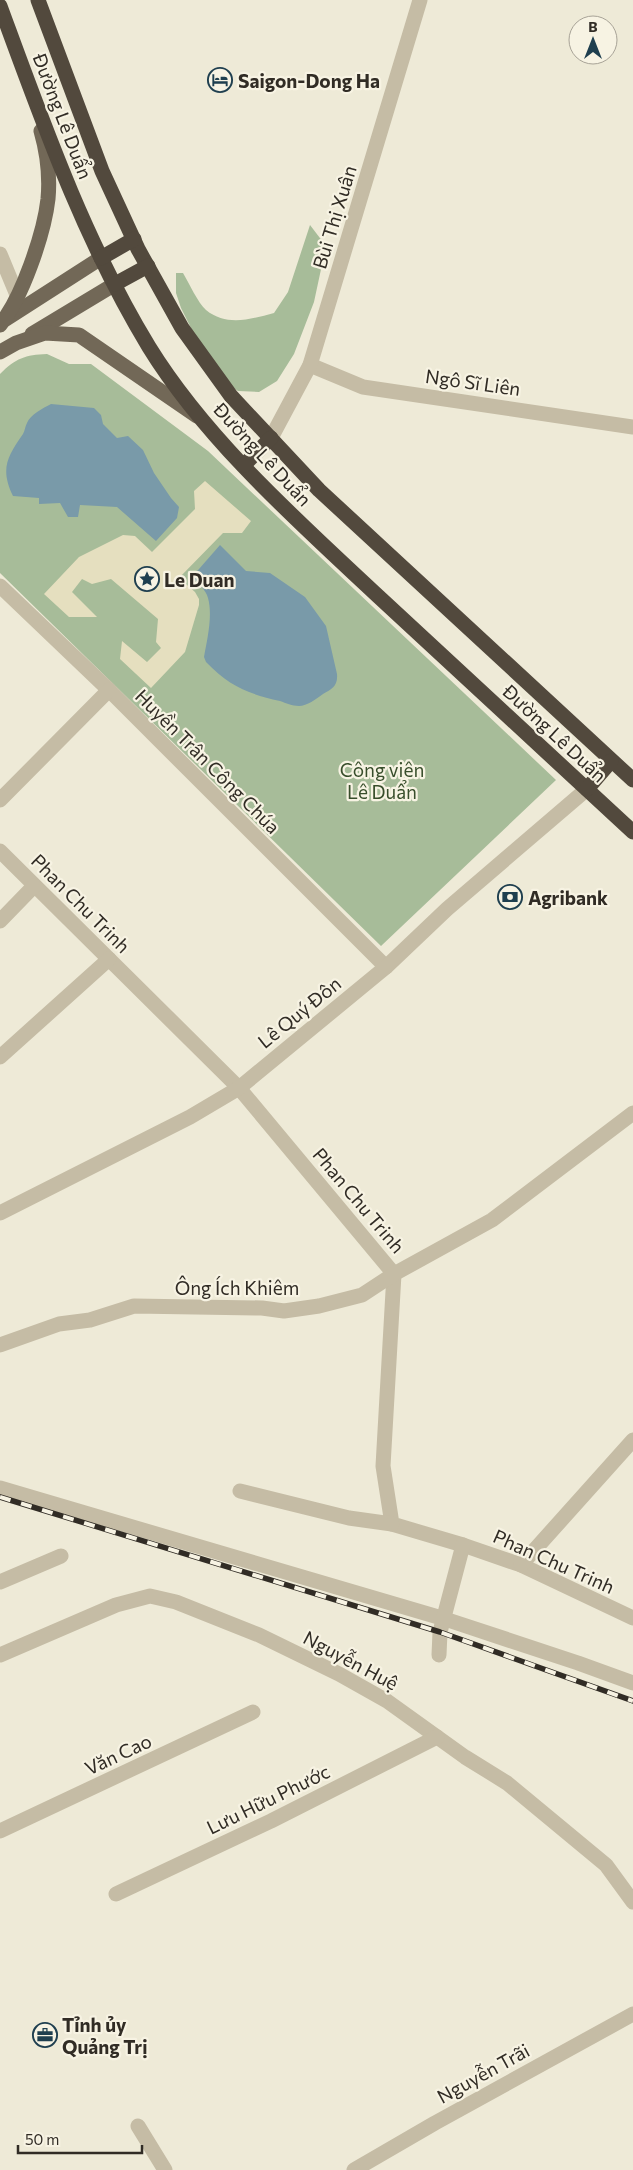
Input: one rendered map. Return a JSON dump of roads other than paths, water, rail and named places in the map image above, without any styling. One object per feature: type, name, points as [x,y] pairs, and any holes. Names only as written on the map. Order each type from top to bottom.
[{"type":"highway","name":"Đường Lê Duẩn","points":[[38,0],[102,171],[134,239],[182,328],[230,396],[319,490],[633,780]]},
{"type":"highway","name":"Đường Lê Duẩn","points":[[0,6],[69,188],[101,258],[150,348],[200,418],[291,514],[633,832]]},
{"type":"highway","points":[[101,258],[134,239]]},
{"type":"highway","points":[[115,284],[148,266]]},
{"type":"highway","points":[[244,465],[271,438]]},
{"type":"highway","points":[[587,789],[611,761]]},
{"type":"main road","points":[[2,323],[17,294],[39,237],[48,199],[47,154],[30,86]]},
{"type":"main road","points":[[2,323],[101,258]]},
{"type":"main road","points":[[0,352],[115,284]]},
{"type":"main road","points":[[16,343],[45,333],[79,335],[200,418]]},
{"type":"street","name":"Bùi Thị Xuân","points":[[271,438],[310,366],[420,0]]},
{"type":"street","points":[[0,254],[17,294]]},
{"type":"street","name":"Ngô Sĩ Liên","points":[[310,366],[363,387],[633,427]]},
{"type":"street","name":"Huyền Trân Công Chúa","points":[[0,586],[109,690],[386,967]]},
{"type":"street","points":[[0,800],[109,690]]},
{"type":"street","name":"Lê Quý Đôn","points":[[0,1213],[190,1117],[239,1088],[386,967],[447,909],[587,789]]},
{"type":"street","name":"Phan Chu Trinh","points":[[0,851],[239,1088],[394,1274],[383,1466],[392,1524],[464,1545],[522,1565],[633,1618]]},
{"type":"street","points":[[0,921],[34,886]]},
{"type":"street","points":[[0,1057],[109,959]]},
{"type":"street","name":"Ông Ích Khiêm","points":[[0,1345],[59,1324],[90,1320],[134,1306],[262,1308],[284,1311],[319,1306],[362,1295],[394,1274],[492,1220],[631,1119]]},
{"type":"street","points":[[522,1565],[633,1440]]},
{"type":"street","points":[[0,1488],[445,1619],[578,1662],[633,1683]]},
{"type":"street","points":[[240,1491],[349,1518],[392,1524]]},
{"type":"street","points":[[439,1655],[440,1632],[464,1545]]},
{"type":"street","points":[[0,1582],[61,1556]]},
{"type":"street","name":"Nguyễn Huệ","points":[[0,1655],[116,1605],[150,1596],[176,1602],[259,1635],[340,1674],[387,1701],[465,1757],[507,1783],[606,1865],[633,1902]]},
{"type":"street","name":"Văn Cao","points":[[0,1831],[253,1712]]},
{"type":"street","name":"Lưu Hữu Phước","points":[[116,1894],[264,1824],[436,1737]]},
{"type":"street","name":"Nguyễn Trãi","points":[[354,2170],[633,2014]]},
{"type":"street","points":[[138,2126],[165,2170]]},
{"type":"water","points":[[51,404],[94,408],[101,415],[103,424],[117,438],[128,436],[143,450],[154,473],[179,507],[177,518],[156,541],[117,507],[80,505],[78,517],[68,517],[60,503],[39,504],[39,498],[13,496],[6,471],[9,457],[31,417]]},
{"type":"water","points":[[220,545],[246,571],[270,573],[305,597],[326,626],[337,674],[337,681],[332,689],[308,704],[294,706],[240,688],[223,677],[206,662],[204,657],[210,612],[208,598],[206,592],[192,577]]},
{"type":"railway","points":[[0,1497],[440,1632],[633,1701]]},
{"type":"place","name":"Saigon-Dong Ha","points":[[220,80]]},
{"type":"place","name":"Le Duan","points":[[147,579]]},
{"type":"place","name":"Agribank","points":[[510,897]]},
{"type":"place","name":"Tỉnh ủy Quảng Trị","points":[[45,2035]]},
{"type":"park label","name":"Công viên Lê Duẩn","points":[[382,780]]}]
